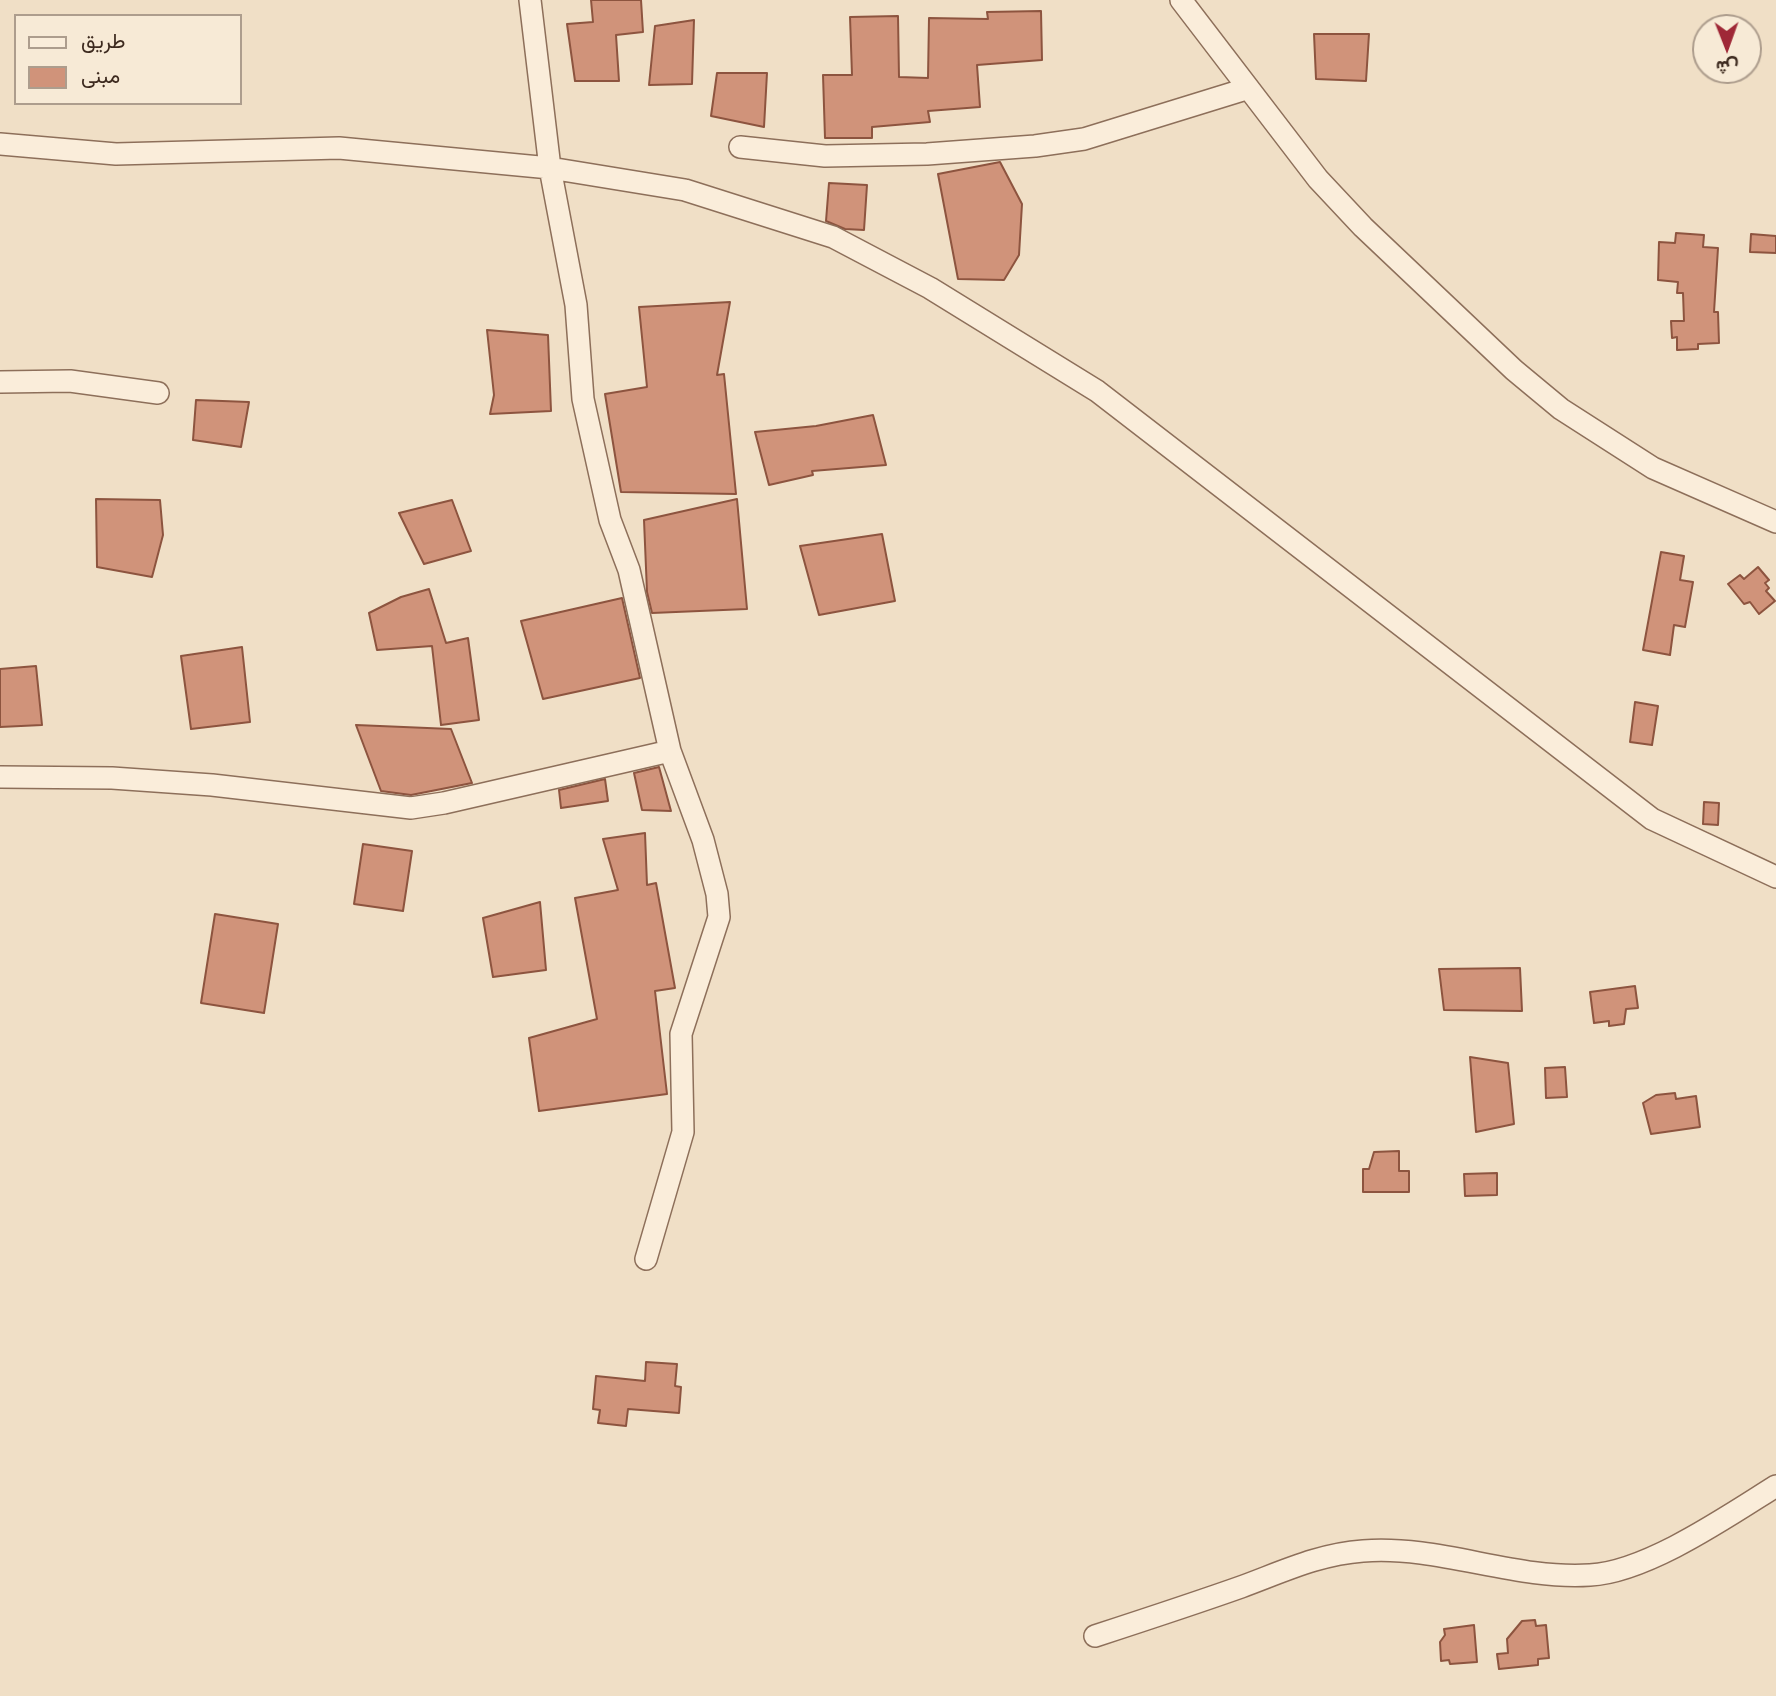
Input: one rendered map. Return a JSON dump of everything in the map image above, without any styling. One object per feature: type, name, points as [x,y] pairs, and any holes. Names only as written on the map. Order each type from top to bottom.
[{"type":"street","points":[[530,0],[550,168],[576,305],[583,399],[610,520],[629,570],[670,751],[703,840],[717,894],[719,917],[681,1034],[683,1132],[646,1259]]},
{"type":"street","points":[[1181,0],[1246,89],[1318,179],[1363,227],[1538,390],[1591,430],[1653,468],[1776,522]]},
{"type":"street","points":[[740,147],[825,156],[927,154],[1035,146],[1084,139],[1246,89]]},
{"type":"street","points":[[0,144],[116,153],[340,148],[550,168],[685,190],[833,237],[930,288],[1097,391],[1652,819],[1776,877]]},
{"type":"street","points":[[0,382],[70,382],[158,393]]},
{"type":"street","points":[[0,777],[111,778],[212,785],[411,808],[444,803],[670,751]]},
{"type":"street","points":[[1095,1636],[1233,1590],[1320,1556],[1365,1551],[1400,1551],[1545,1573],[1591,1576],[1625,1568],[1668,1549],[1776,1486]]},
{"type":"building","points":[[591,0],[641,0],[643,32],[616,35],[619,81],[575,81],[567,24],[593,22]]},
{"type":"building","points":[[1041,11],[1042,60],[977,65],[980,107],[928,111],[930,122],[872,127],[872,138],[825,138],[823,75],[852,75],[850,17],[898,16],[899,77],[928,78],[929,18],[988,19],[987,12]]},
{"type":"building","points":[[694,20],[692,84],[649,85],[655,26]]},
{"type":"building","points":[[1314,34],[1369,34],[1366,81],[1316,79]]},
{"type":"building","points":[[717,73],[767,73],[764,127],[711,116]]},
{"type":"building","points":[[1000,162],[1022,204],[1019,255],[1004,280],[958,279],[938,174]]},
{"type":"building","points":[[829,183],[867,185],[864,230],[845,229],[826,221]]},
{"type":"building","points":[[1676,233],[1704,235],[1703,247],[1718,248],[1714,312],[1718,312],[1719,343],[1698,344],[1698,349],[1677,350],[1677,337],[1672,338],[1671,321],[1684,321],[1683,293],[1677,293],[1678,282],[1658,280],[1659,242],[1675,243]]},
{"type":"building","points":[[1751,234],[1776,236],[1776,253],[1750,252]]},
{"type":"building","points":[[730,302],[717,375],[724,374],[736,494],[621,492],[605,394],[647,387],[639,307]]},
{"type":"building","points":[[487,330],[548,335],[551,411],[490,414],[494,395]]},
{"type":"building","points":[[196,400],[249,402],[241,447],[193,440]]},
{"type":"building","points":[[873,415],[886,465],[812,471],[813,475],[769,485],[755,432],[816,426]]},
{"type":"building","points":[[96,499],[160,500],[163,535],[152,577],[97,567]]},
{"type":"building","points":[[737,499],[747,609],[652,613],[647,592],[644,520]]},
{"type":"building","points":[[452,500],[471,551],[424,564],[399,513]]},
{"type":"building","points":[[882,534],[895,601],[819,615],[800,546]]},
{"type":"building","points":[[1661,552],[1684,556],[1680,580],[1693,582],[1685,627],[1674,625],[1670,655],[1643,650]]},
{"type":"building","points":[[1758,567],[1769,580],[1765,583],[1769,588],[1766,591],[1775,601],[1759,614],[1750,602],[1744,604],[1728,584],[1740,575],[1744,579]]},
{"type":"building","points":[[429,589],[446,643],[468,638],[479,720],[441,725],[432,646],[377,650],[369,613],[401,597]]},
{"type":"building","points":[[622,598],[640,678],[543,699],[521,621]]},
{"type":"building","points":[[242,647],[250,722],[191,729],[181,656]]},
{"type":"building","points":[[36,666],[42,725],[0,727],[0,669]]},
{"type":"building","points":[[1635,702],[1658,706],[1652,745],[1630,742]]},
{"type":"building","points":[[356,725],[451,729],[472,783],[411,795],[381,791]]},
{"type":"building","points":[[659,767],[671,811],[642,810],[634,773]]},
{"type":"building","points":[[605,779],[608,801],[561,808],[559,790]]},
{"type":"building","points":[[1704,802],[1719,803],[1718,825],[1703,824]]},
{"type":"building","points":[[645,833],[647,885],[656,883],[675,988],[655,991],[667,1094],[539,1111],[529,1038],[597,1019],[575,898],[618,890],[603,839]]},
{"type":"building","points":[[363,844],[412,851],[403,911],[354,904]]},
{"type":"building","points":[[540,902],[546,970],[493,977],[483,918]]},
{"type":"building","points":[[215,914],[278,924],[264,1013],[201,1003]]},
{"type":"building","points":[[1520,968],[1522,1011],[1444,1010],[1439,969]]},
{"type":"building","points":[[1635,986],[1638,1008],[1626,1009],[1624,1024],[1609,1026],[1609,1021],[1594,1023],[1590,992]]},
{"type":"building","points":[[1470,1057],[1508,1063],[1514,1124],[1476,1132]]},
{"type":"building","points":[[1565,1067],[1567,1097],[1546,1098],[1545,1068]]},
{"type":"building","points":[[1675,1093],[1676,1099],[1696,1096],[1700,1127],[1651,1134],[1643,1103],[1656,1095]]},
{"type":"building","points":[[1399,1151],[1399,1171],[1409,1171],[1409,1192],[1363,1192],[1363,1169],[1369,1169],[1374,1152]]},
{"type":"building","points":[[1497,1173],[1497,1195],[1465,1196],[1464,1174]]},
{"type":"building","points":[[646,1362],[677,1364],[675,1386],[681,1387],[679,1413],[628,1409],[626,1426],[598,1423],[600,1410],[593,1409],[596,1376],[645,1381]]},
{"type":"building","points":[[1535,1620],[1536,1626],[1546,1625],[1549,1658],[1538,1659],[1538,1665],[1499,1669],[1497,1654],[1508,1653],[1507,1639],[1522,1621]]},
{"type":"building","points":[[1474,1625],[1477,1662],[1450,1664],[1449,1660],[1441,1661],[1440,1642],[1445,1635],[1444,1629]]}]
